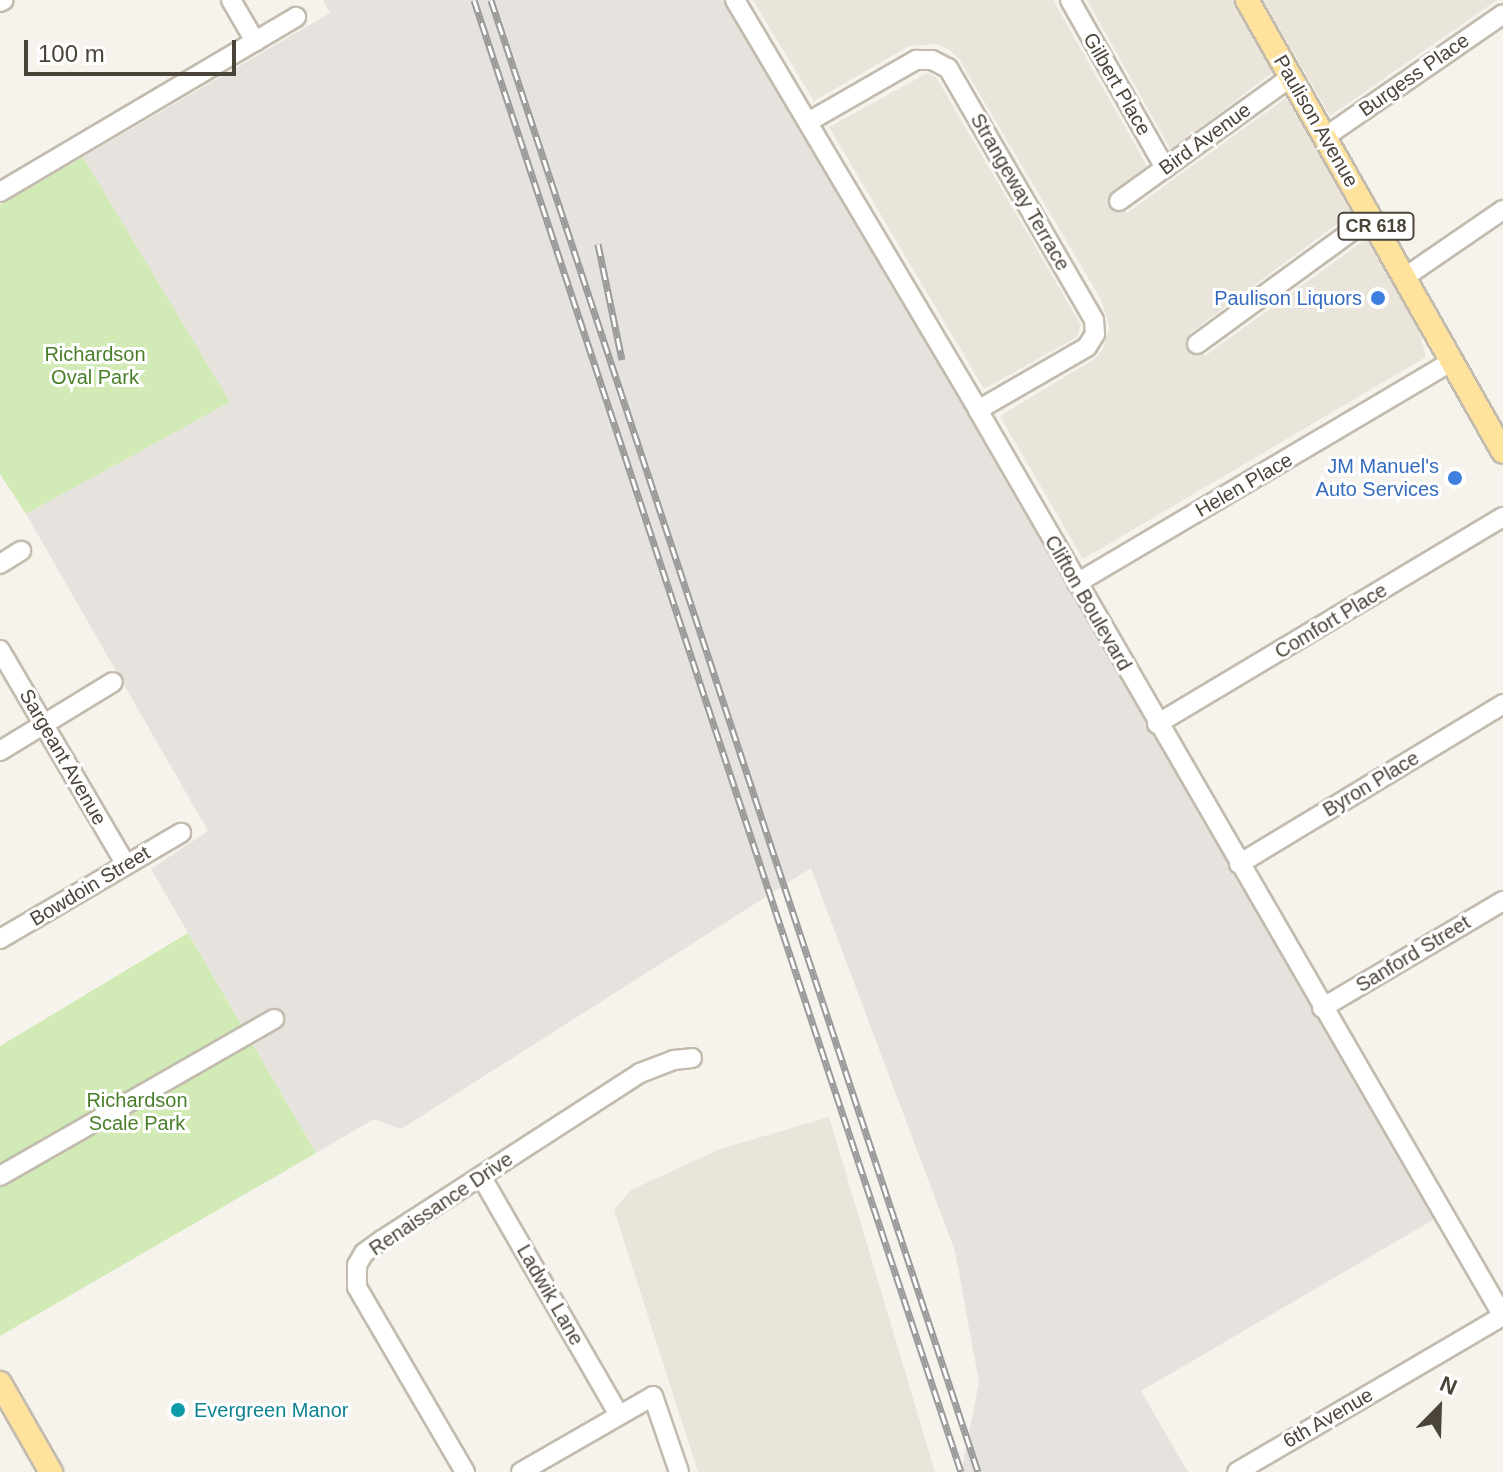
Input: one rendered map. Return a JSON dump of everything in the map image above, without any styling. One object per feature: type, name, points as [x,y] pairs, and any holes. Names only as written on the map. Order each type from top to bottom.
[{"type":"main road","name":"Paulison Avenue","points":[[1247,0],[1502,449]]},
{"type":"main road","points":[[0,1383],[51,1472]]},
{"type":"street","points":[[231,0],[255,41]]},
{"type":"street","name":"Clifton Boulevard","points":[[735,0],[978,410],[1157,724],[1503,1316]]},
{"type":"street","name":"Gilbert Place","points":[[1070,0],[1165,168]]},
{"type":"street","name":"Burgess Place","points":[[1325,137],[1503,14]]},
{"type":"street","points":[[0,192],[296,17]]},
{"type":"street","name":"Strangeway Terrace","points":[[808,122],[916,60],[932,60],[948,68],[1094,320],[1095,334],[1087,347],[978,410]]},
{"type":"street","name":"Bird Avenue","points":[[1119,201],[1291,77]]},
{"type":"street","points":[[1405,277],[1503,210]]},
{"type":"street","points":[[1197,344],[1371,217]]},
{"type":"street","name":"Helen Place","points":[[1077,583],[1452,361]]},
{"type":"street","name":"Comfort Place","points":[[1157,724],[1503,517]]},
{"type":"street","points":[[0,564],[21,551]]},
{"type":"street","name":"Sargeant Avenue","points":[[0,650],[126,865]]},
{"type":"street","points":[[0,751],[113,682]]},
{"type":"street","name":"Byron Place","points":[[1239,864],[1503,704]]},
{"type":"street","name":"Bowdoin Street","points":[[0,939],[181,833]]},
{"type":"street","name":"Sanford Street","points":[[1322,1008],[1503,901]]},
{"type":"street","points":[[0,1176],[274,1019]]},
{"type":"street","name":"Renaissance Drive","points":[[465,1472],[357,1287],[357,1265],[364,1253],[640,1073],[674,1060],[692,1058]]},
{"type":"street","name":"Ladwik Lane","points":[[481,1176],[618,1413]]},
{"type":"street","name":"6th Avenue","points":[[1237,1472],[1503,1316]]},
{"type":"street","points":[[521,1472],[618,1413],[653,1396],[679,1472]]},
{"type":"shaded area","points":[[323,0],[731,0],[1443,1214],[1141,1391],[1188,1472],[961,1472],[979,1383],[955,1251],[811,868],[401,1129],[374,1119],[316,1153],[151,869],[208,831],[26,514],[230,402],[83,157],[330,13]]},
{"type":"shaded area","points":[[753,0],[1053,0],[1147,166],[1113,191],[1127,213],[1286,98],[1353,212],[1190,333],[1205,356],[1366,239],[1419,330],[1426,357],[1083,559],[1000,416],[1096,358],[1103,349],[1109,327],[1102,301],[959,59],[948,49],[936,44],[909,46],[814,101]]},
{"type":"shaded area","points":[[1087,0],[1232,0],[1273,72],[1171,150]]},
{"type":"shaded area","points":[[1263,0],[1497,0],[1330,116]]},
{"type":"shaded area","points":[[928,73],[936,77],[1081,325],[1077,337],[984,389],[829,127]]},
{"type":"shaded area","points":[[829,1117],[935,1472],[698,1472],[614,1210],[631,1190],[720,1149]]},
{"type":"green space","name":"Richardson Oval Park","points":[[83,157],[230,402],[26,514],[0,474],[0,205]]},
{"type":"green space","name":"Richardson Scale Park","points":[[188,933],[316,1153],[0,1336],[0,1046]]},
{"type":"railway","points":[[474,0],[961,1472]]},
{"type":"railway","points":[[491,0],[978,1472]]},
{"type":"railway","points":[[598,244],[622,360]]},
{"type":"place","name":"Paulison Liquors","points":[[1378,298]]},
{"type":"place","name":"JM Manuel's Auto Services","points":[[1455,478]]},
{"type":"place","name":"Evergreen Manor","points":[[178,1410]]}]
